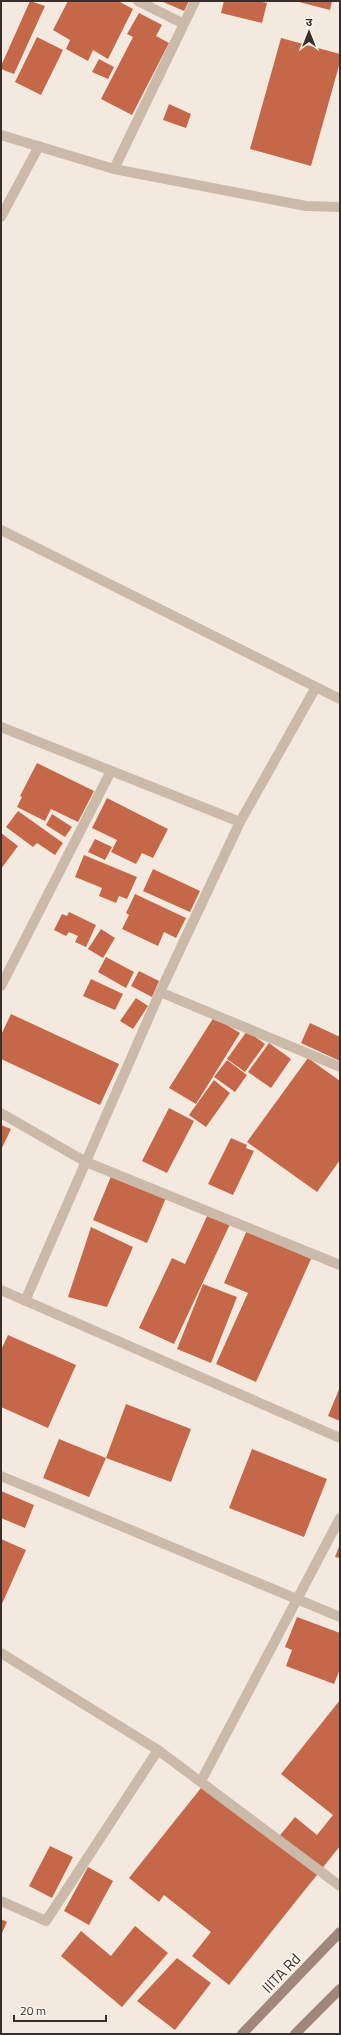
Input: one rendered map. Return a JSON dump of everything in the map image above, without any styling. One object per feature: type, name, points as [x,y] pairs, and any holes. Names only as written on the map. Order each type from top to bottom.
[{"type":"main road","name":"IIITA Rd","points":[[242,2034],[340,1932]]},
{"type":"main road","points":[[295,2034],[340,1989]]},
{"type":"street","points":[[138,1],[184,24]]},
{"type":"street","points":[[114,169],[195,1]]},
{"type":"street","points":[[1,135],[114,169],[306,206],[340,206]]},
{"type":"street","points":[[1,217],[39,146]]},
{"type":"street","points":[[1,530],[340,699]]},
{"type":"street","points":[[25,1301],[160,992],[240,822],[316,687]]},
{"type":"street","points":[[1,727],[240,822]]},
{"type":"street","points":[[1,986],[111,771]]},
{"type":"street","points":[[160,992],[340,1067]]},
{"type":"street","points":[[1,1113],[86,1162],[340,1265]]},
{"type":"street","points":[[1,1290],[340,1438]]},
{"type":"street","points":[[1,1476],[340,1616]]},
{"type":"street","points":[[201,1781],[340,1518]]},
{"type":"street","points":[[1,1653],[158,1750],[340,1886]]},
{"type":"street","points":[[1,1901],[46,1921],[158,1750]]},
{"type":"building","points":[[30,1],[45,6],[14,74],[1,69],[1,66]]},
{"type":"building","points":[[68,1],[118,1],[133,9],[108,59],[93,50],[88,61],[66,49],[70,40],[53,30]]},
{"type":"building","points":[[161,1],[189,1],[184,11]]},
{"type":"building","points":[[224,1],[257,1],[267,3],[262,23],[221,13]]},
{"type":"building","points":[[295,1],[332,1],[330,10]]},
{"type":"building","points":[[139,13],[162,25],[156,36],[169,43],[132,115],[101,99],[133,37],[127,34]]},
{"type":"building","points":[[37,37],[63,50],[41,95],[15,82]]},
{"type":"building","points":[[281,38],[340,54],[340,62],[311,166],[250,149]]},
{"type":"building","points":[[99,59],[114,67],[108,79],[92,72]]},
{"type":"building","points":[[169,104],[191,114],[186,128],[163,120]]},
{"type":"building","points":[[37,763],[94,791],[78,822],[51,809],[45,821],[17,807],[22,797],[20,796]]},
{"type":"building","points":[[107,798],[168,829],[153,858],[142,853],[136,864],[111,852],[117,840],[92,828]]},
{"type":"building","points":[[18,811],[63,843],[55,855],[37,843],[33,847],[6,827]]},
{"type":"building","points":[[52,814],[72,827],[65,837],[46,825]]},
{"type":"building","points":[[1,833],[18,846],[1,869]]},
{"type":"building","points":[[95,839],[112,847],[105,860],[88,852]]},
{"type":"building","points":[[84,855],[137,877],[127,899],[119,896],[116,903],[99,896],[102,888],[75,877]]},
{"type":"building","points":[[153,869],[200,891],[190,912],[143,891]]},
{"type":"building","points":[[135,894],[186,918],[176,938],[164,932],[158,946],[122,929],[129,915],[126,913]]},
{"type":"building","points":[[69,912],[96,925],[86,947],[75,942],[78,936],[69,932],[66,936],[54,930],[62,914],[67,916]]},
{"type":"building","points":[[101,929],[115,938],[103,958],[88,949]]},
{"type":"building","points":[[106,957],[134,972],[126,988],[98,972]]},
{"type":"building","points":[[139,971],[159,981],[152,997],[131,986]]},
{"type":"building","points":[[91,979],[123,994],[115,1010],[83,996]]},
{"type":"building","points":[[136,998],[148,1006],[133,1029],[120,1021]]},
{"type":"building","points":[[11,1014],[119,1064],[100,1105],[1,1059],[1,1035]]},
{"type":"building","points":[[214,1017],[240,1033],[196,1104],[169,1088]]},
{"type":"building","points":[[310,1023],[340,1037],[340,1061],[301,1043]]},
{"type":"building","points":[[247,1031],[265,1044],[245,1072],[227,1059]]},
{"type":"building","points":[[269,1043],[291,1059],[271,1088],[248,1072]]},
{"type":"building","points":[[308,1058],[340,1081],[340,1160],[317,1192],[247,1142]]},
{"type":"building","points":[[227,1060],[247,1075],[235,1092],[214,1077]]},
{"type":"building","points":[[214,1080],[230,1093],[206,1127],[189,1115]]},
{"type":"building","points":[[169,1108],[194,1121],[167,1173],[142,1161]]},
{"type":"building","points":[[1,1125],[11,1129],[1,1150]]},
{"type":"building","points":[[231,1138],[247,1145],[246,1148],[254,1151],[233,1195],[208,1184]]},
{"type":"building","points":[[112,1174],[166,1198],[147,1243],[93,1220]]},
{"type":"building","points":[[209,1212],[231,1222],[174,1344],[139,1328],[172,1258],[185,1264]]},
{"type":"building","points":[[91,1227],[133,1247],[107,1307],[68,1297]]},
{"type":"building","points":[[247,1230],[311,1259],[256,1382],[216,1364],[248,1293],[224,1283]]},
{"type":"building","points":[[203,1284],[237,1297],[211,1363],[177,1349]]},
{"type":"building","points":[[8,1335],[76,1365],[48,1428],[1,1407],[1,1350]]},
{"type":"building","points":[[340,1387],[340,1421],[328,1416]]},
{"type":"building","points":[[126,1404],[191,1429],[171,1482],[106,1458]]},
{"type":"building","points":[[59,1439],[106,1458],[89,1497],[43,1478]]},
{"type":"building","points":[[252,1449],[327,1479],[304,1537],[229,1508]]},
{"type":"building","points":[[1,1491],[34,1505],[25,1528],[1,1518]]},
{"type":"building","points":[[1,1539],[26,1550],[1,1606]]},
{"type":"building","points":[[340,1544],[340,1558],[335,1557]]},
{"type":"building","points":[[297,1617],[340,1633],[340,1669],[334,1684],[286,1666],[292,1650],[285,1647]]},
{"type":"building","points":[[340,1700],[340,1846],[229,1985],[192,1956],[211,1932],[164,1895],[159,1902],[129,1878],[205,1783],[277,1839],[295,1817],[317,1835],[333,1815],[281,1774]]},
{"type":"building","points":[[50,1846],[73,1857],[52,1898],[29,1886]]},
{"type":"building","points":[[88,1867],[113,1881],[89,1925],[64,1911]]},
{"type":"building","points":[[1,1919],[7,1922],[1,1935]]},
{"type":"building","points":[[135,1926],[168,1953],[122,2007],[61,1956],[81,1931],[111,1956]]},
{"type":"building","points":[[177,1958],[211,1983],[175,2030],[137,2001]]}]
